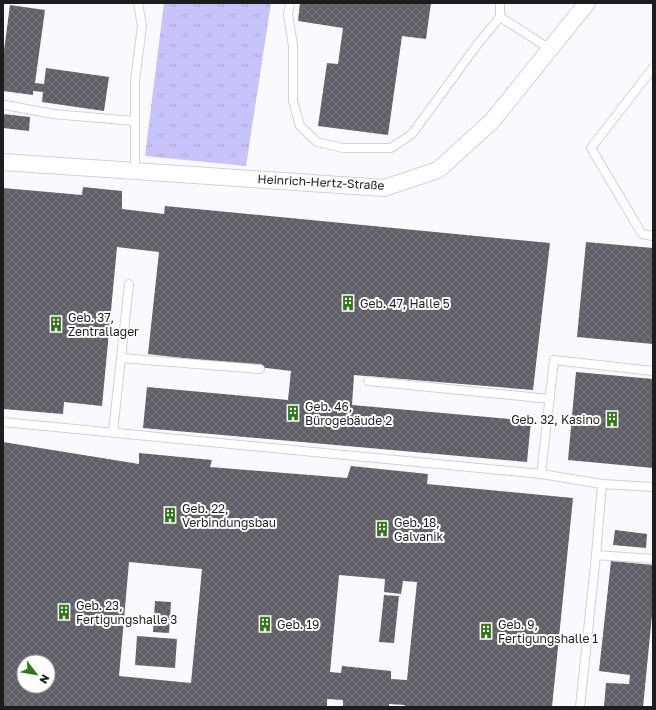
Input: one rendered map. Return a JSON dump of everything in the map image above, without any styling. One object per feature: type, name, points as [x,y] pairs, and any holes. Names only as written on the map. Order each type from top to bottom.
[{"type":"street","name":"Heinrich-Hertz-Straße","points":[[3,162],[384,188],[438,170],[492,121],[587,3]]},
{"type":"lane","points":[[135,171],[135,81],[142,26],[138,3]]},
{"type":"lane","points":[[290,3],[288,14],[293,46],[294,101],[300,126],[317,142],[343,148],[391,148],[412,134],[477,45],[500,17],[500,3]]},
{"type":"lane","points":[[500,17],[550,50]]},
{"type":"lane","points":[[653,68],[591,148],[642,234],[653,236]]},
{"type":"lane","points":[[5,105],[53,114],[134,121]]},
{"type":"lane","points":[[113,432],[129,284]]},
{"type":"lane","points":[[121,358],[260,369]]},
{"type":"lane","points":[[541,474],[554,360],[653,371]]},
{"type":"lane","points":[[368,381],[550,399]]},
{"type":"lane","points":[[3,422],[541,474],[602,484],[653,486]]},
{"type":"lane","points":[[580,707],[602,484]]},
{"type":"lane","points":[[596,555],[652,559]]},
{"type":"green space","points":[[164,3],[271,3],[246,166],[145,156]]},
{"type":"building","points":[[300,3],[431,3],[426,39],[402,36],[388,135],[318,126],[327,63],[338,64],[343,28],[298,21]]},
{"type":"building","points":[[10,5],[45,10],[35,83],[44,84],[46,68],[109,77],[104,111],[42,102],[43,92],[33,91],[33,95],[3,91],[3,58]]},
{"type":"building","points":[[3,114],[30,117],[29,131],[3,128]]},
{"type":"building","points":[[83,187],[122,191],[122,209],[164,214],[165,206],[550,243],[533,390],[354,375],[352,405],[531,421],[527,462],[143,428],[147,387],[288,400],[291,371],[148,354],[159,252],[117,247],[102,406],[64,402],[63,414],[3,409],[3,188],[82,195]]},
{"type":"building","points":[[586,242],[653,248],[653,344],[577,337]]},
{"type":"building","name":"Geb. 32, Kasino","points":[[576,372],[653,379],[653,468],[568,460]]},
{"type":"building","points":[[3,442],[139,464],[139,453],[212,460],[210,467],[347,478],[351,466],[428,474],[427,484],[573,498],[552,707],[404,707],[405,705],[389,704],[389,707],[343,707],[343,700],[327,699],[327,707],[3,707]],"holes":[[[129,562],[202,569],[191,683],[119,676]],[[339,575],[385,579],[384,592],[401,594],[403,581],[417,582],[407,680],[391,679],[391,671],[342,666],[341,673],[330,672]]]},
{"type":"building","points":[[615,530],[647,534],[646,548],[613,545]]},
{"type":"building","points":[[611,561],[653,565],[653,605],[643,707],[604,707],[606,683],[629,684],[630,675],[599,671]]},
{"type":"building","points":[[384,595],[399,596],[394,643],[379,642]]},
{"type":"building","points":[[155,601],[171,602],[169,633],[153,632]]},
{"type":"building","points":[[137,636],[177,639],[175,668],[135,665]]},
{"type":"place","name":"Geb. 47, Halle 5","points":[[348,303]]},
{"type":"place","name":"Geb. 37, Zentrallager","points":[[56,324]]},
{"type":"place","name":"Geb. 46, Bürogebäude 2","points":[[293,413]]},
{"type":"place","name":"Geb. 32, Kasino","points":[[612,419]]},
{"type":"place","name":"Geb. 22, Verbindungsbau","points":[[170,515]]},
{"type":"place","name":"Geb. 18, Galvanik","points":[[382,529]]},
{"type":"place","name":"Geb. 23, Fertigungshalle 3","points":[[64,612]]},
{"type":"place","name":"Geb. 19","points":[[265,624]]},
{"type":"place","name":"Geb. 9, Fertigungshalle 1","points":[[486,631]]}]
